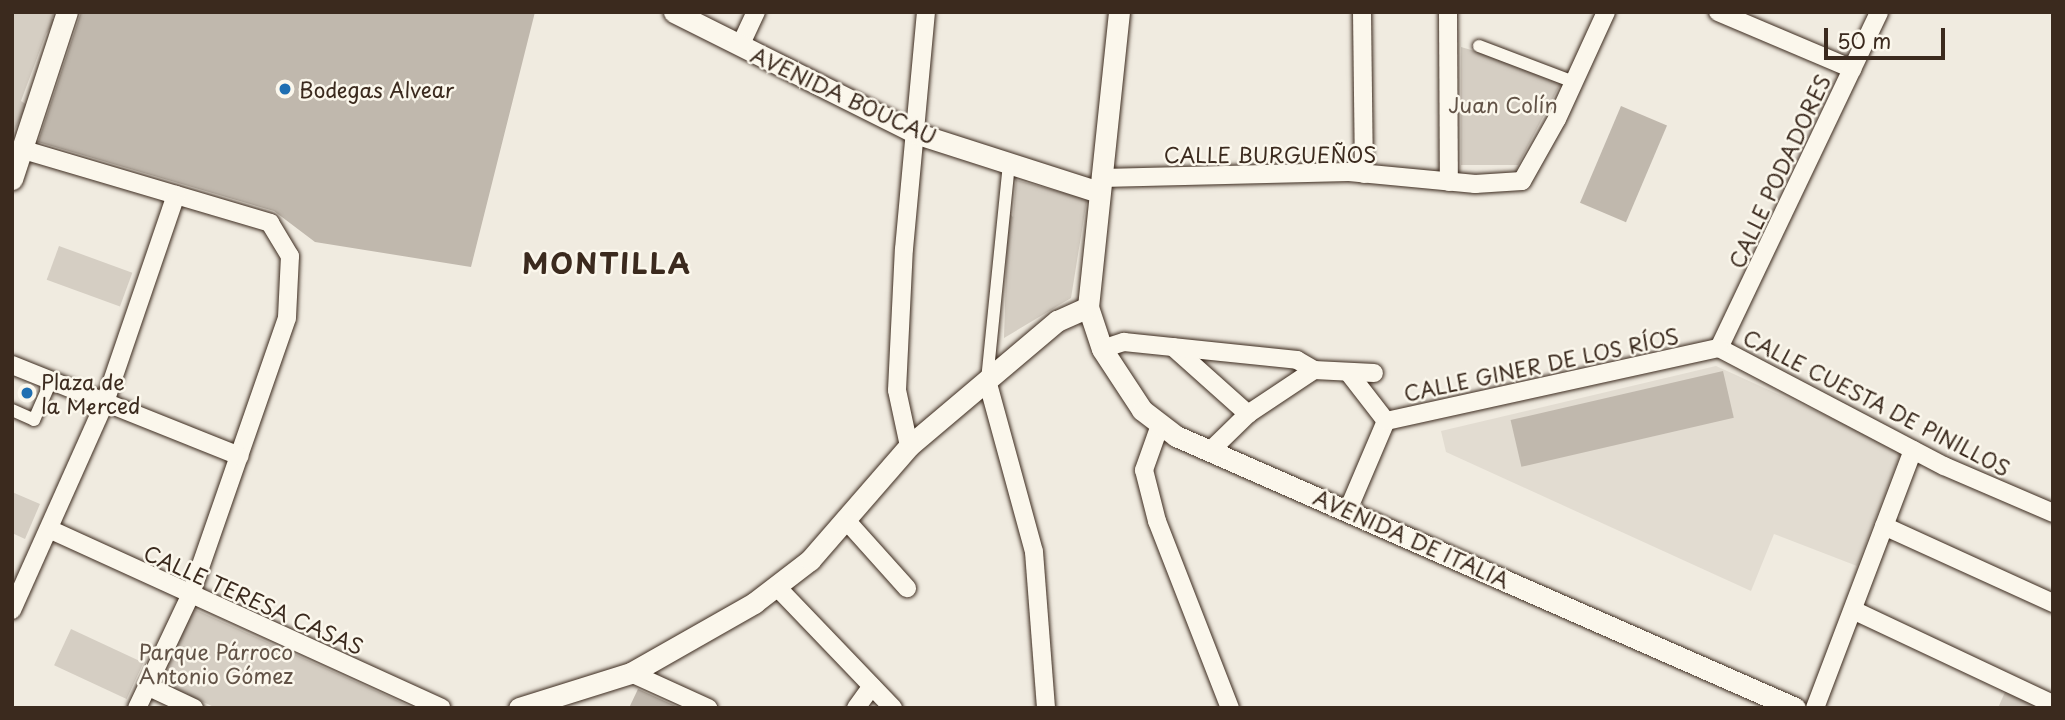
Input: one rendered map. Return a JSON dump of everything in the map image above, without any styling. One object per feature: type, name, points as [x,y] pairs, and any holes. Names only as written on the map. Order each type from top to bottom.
[{"type":"street","points":[[12,179],[24,150],[67,12]]},
{"type":"street","name":"AVENIDA BOUCAU","points":[[674,12],[918,134],[1009,163],[1101,185]]},
{"type":"street","points":[[740,46],[756,12]]},
{"type":"street","points":[[908,446],[897,390],[904,249],[918,134],[926,12]]},
{"type":"street","name":"AVENIDA DE ITALIA","points":[[1119,12],[1088,307],[1102,349],[1120,382],[1160,425],[1210,451],[1794,708]]},
{"type":"street","points":[[1362,12],[1364,174]]},
{"type":"street","points":[[1448,12],[1449,182]]},
{"type":"street","points":[[1479,46],[1574,82],[1606,12]]},
{"type":"street","points":[[1718,12],[1852,69]]},
{"type":"street","name":"CALLE PODADORES","points":[[1719,348],[1879,12]]},
{"type":"street","name":"CALLE BURGUEÑOS","points":[[1101,185],[1364,174],[1449,182],[1522,181],[1574,82]]},
{"type":"street","points":[[24,150],[270,223],[290,256],[287,318],[190,596],[137,708]]},
{"type":"street","points":[[1009,163],[987,380],[1034,552],[1046,708]]},
{"type":"street","points":[[12,610],[106,402],[176,195]]},
{"type":"street","points":[[519,708],[631,673],[776,586],[810,560],[908,446],[1057,321],[1088,307]]},
{"type":"street","points":[[1102,349],[1124,342],[1297,360],[1314,370],[1374,373]]},
{"type":"street","points":[[1173,347],[1248,414]]},
{"type":"street","name":"CALLE GINER DE LOS RÍOS","points":[[1348,510],[1385,421],[1719,348]]},
{"type":"street","name":"CALLE CUESTA DE PINILLOS","points":[[1719,348],[1913,450],[2053,513]]},
{"type":"street","points":[[12,365],[240,456]]},
{"type":"street","points":[[1210,451],[1248,414],[1314,370]]},
{"type":"street","points":[[1348,372],[1385,421]]},
{"type":"street","points":[[12,410],[34,420],[51,381]]},
{"type":"street","points":[[1160,425],[1144,470],[1157,521],[1230,708]]},
{"type":"street","points":[[1815,708],[1913,450]]},
{"type":"street","points":[[845,519],[907,588]]},
{"type":"street","points":[[1884,526],[2053,603]]},
{"type":"street","name":"CALLE TERESA CASAS","points":[[48,529],[190,596],[441,708]]},
{"type":"street","points":[[776,586],[893,708]]},
{"type":"street","points":[[1853,610],[2053,705]]},
{"type":"street","points":[[631,673],[708,708]]},
{"type":"street","points":[[856,708],[872,686]]},
{"type":"street","points":[[147,687],[194,708]]},
{"type":"shaded area","points":[[1716,366],[1902,450],[1857,566],[1774,534],[1751,591],[1446,452],[1441,431]]},
{"type":"green space","points":[[12,12],[54,12],[52,19],[56,20],[46,34],[21,101],[27,105],[12,135]]},
{"type":"green space","name":"Juan Colín","points":[[1461,47],[1564,77],[1518,165],[1461,165]]},
{"type":"green space","points":[[1016,180],[1087,199],[1071,298],[1004,338],[1008,212],[1013,217]]},
{"type":"green space","points":[[59,246],[132,273],[120,307],[47,280]]},
{"type":"green space","points":[[12,492],[40,504],[25,539],[12,533]]},
{"type":"green space","name":"Parque Párroco Antonio Gómez","points":[[194,609],[413,708],[216,708],[160,682]]},
{"type":"green space","points":[[71,629],[144,663],[127,699],[54,665]]},
{"type":"green space","points":[[2009,683],[2053,708],[1998,708]]},
{"type":"building","name":"Bodegas Alvear","points":[[81,12],[535,12],[471,267],[315,242],[274,211],[38,142]]},
{"type":"building","points":[[1621,106],[1667,126],[1626,222],[1580,203]]},
{"type":"building","points":[[1723,371],[1734,418],[1521,467],[1511,420]]},
{"type":"building","points":[[638,689],[680,708],[629,708]]},
{"type":"place","name":"Bodegas Alvear","points":[[285,89]]},
{"type":"place","name":"Plaza de la Merced","points":[[27,393]]},
{"type":"district","name":"MONTILLA","points":[[607,263]]}]
